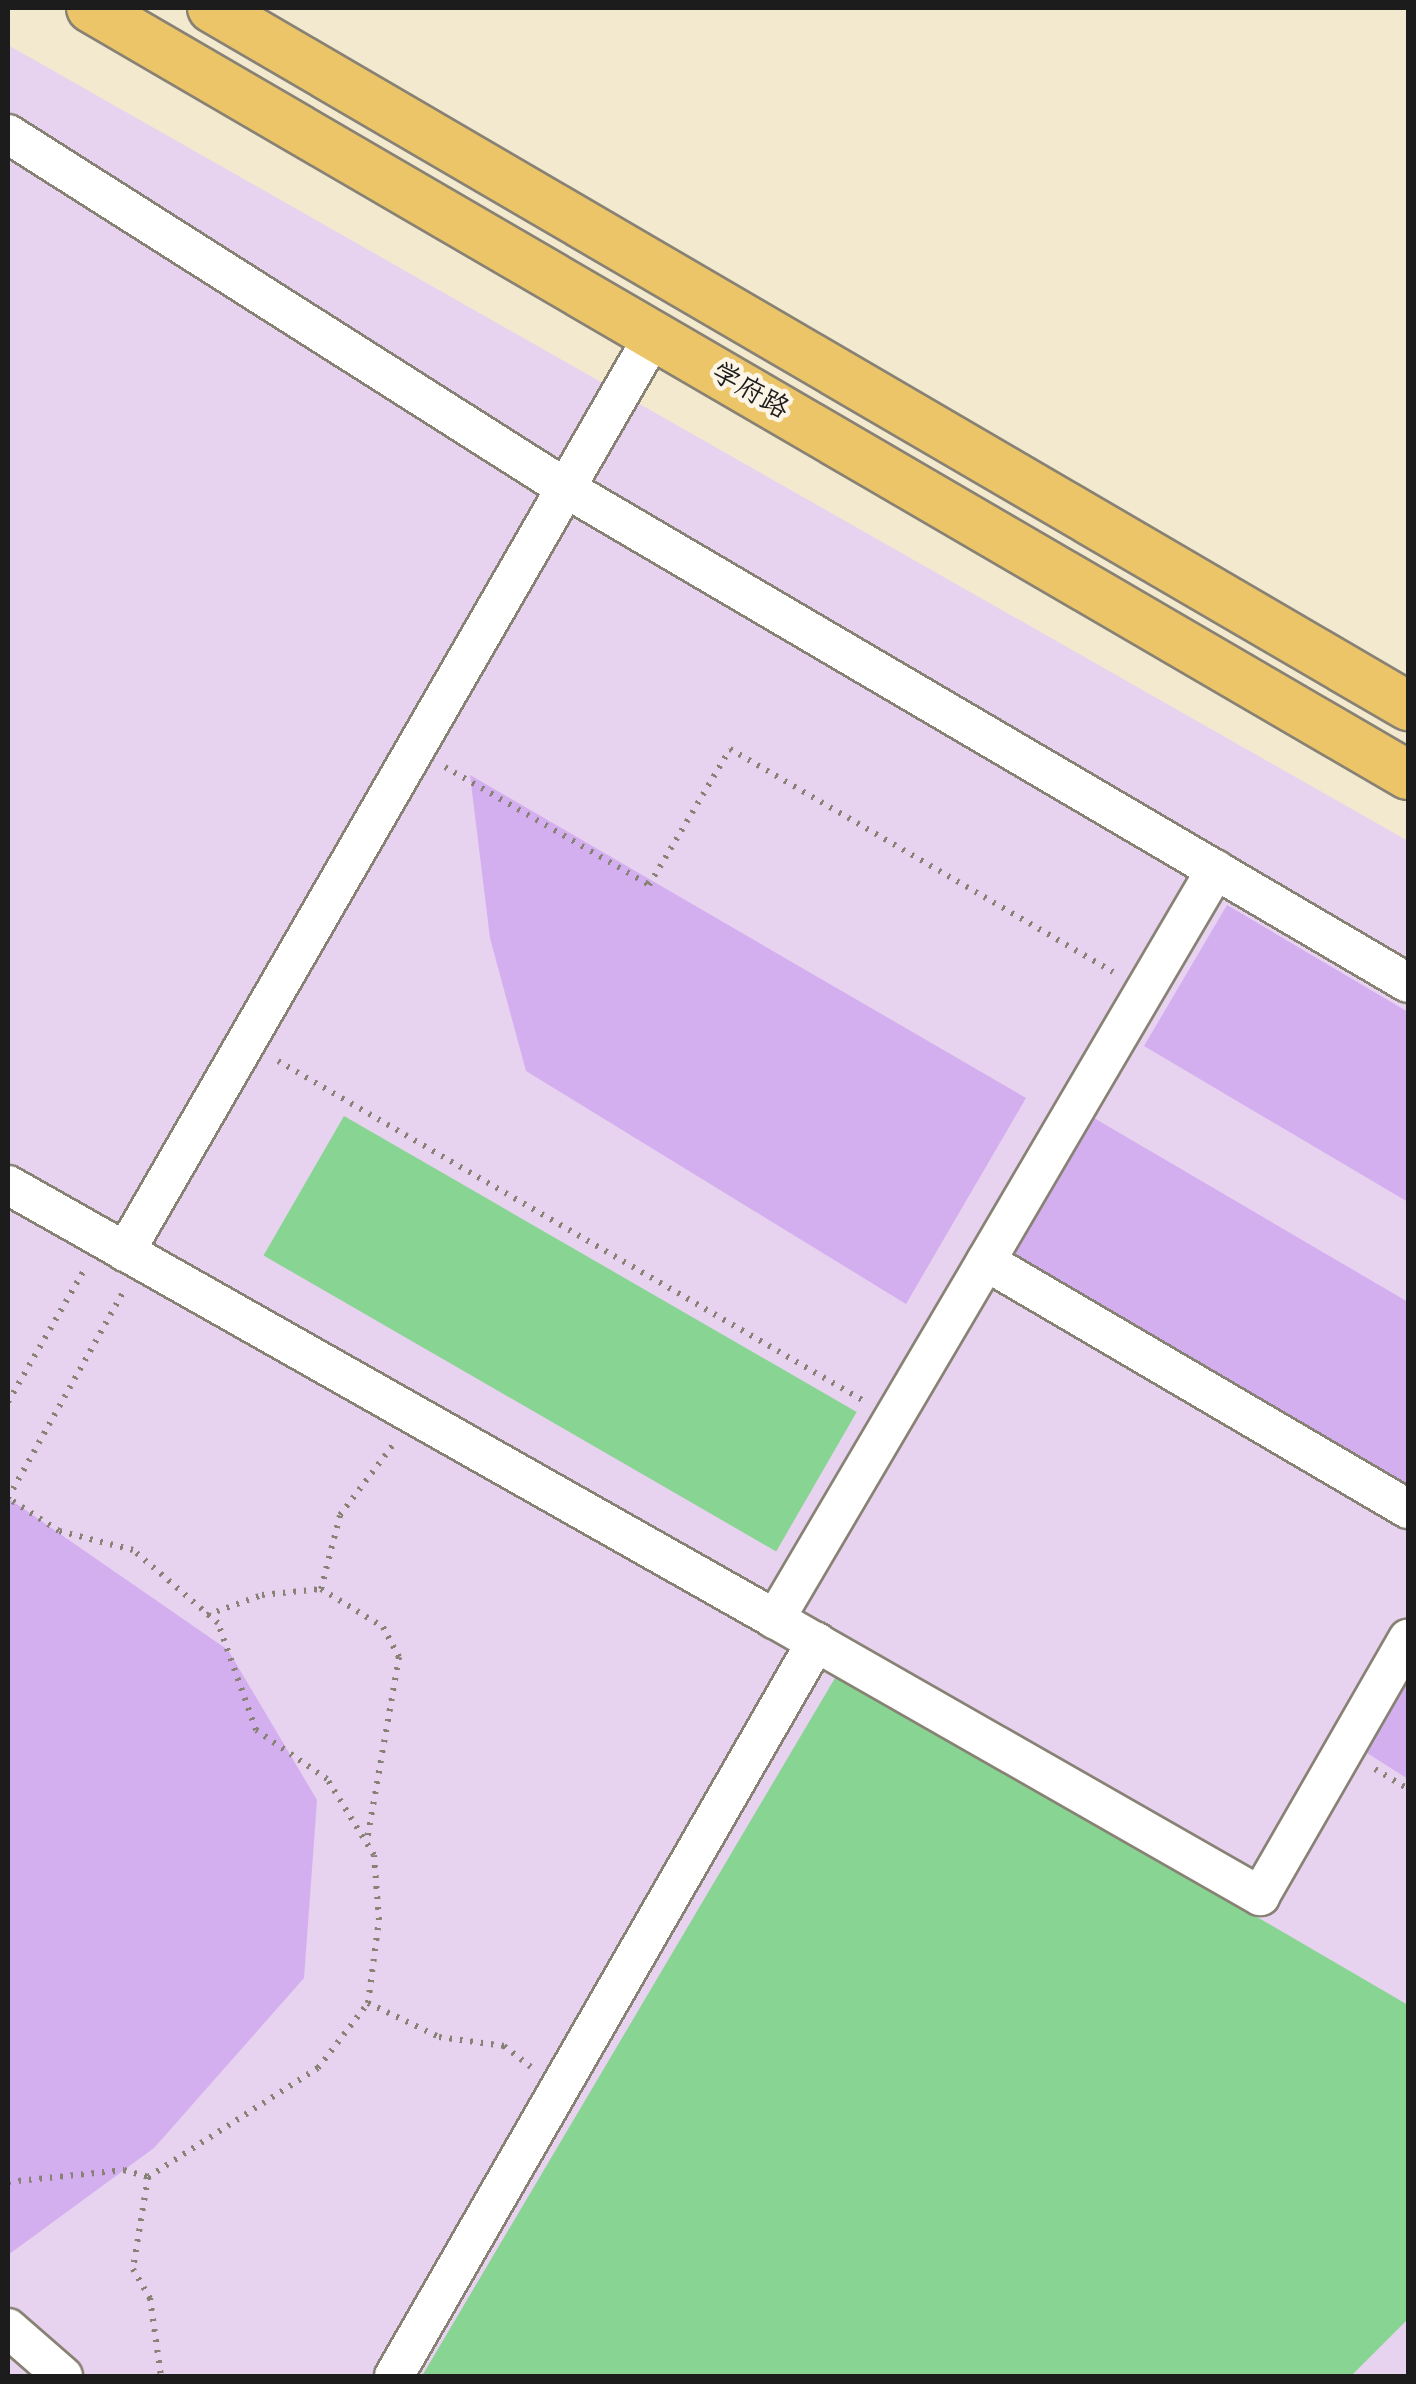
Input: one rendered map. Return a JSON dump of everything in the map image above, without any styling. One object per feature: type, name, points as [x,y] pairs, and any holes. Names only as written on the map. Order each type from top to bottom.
[{"type":"main road","name":"学府路","points":[[91,8],[1408,775]]},
{"type":"main road","points":[[212,8],[1408,706]]},
{"type":"lane","points":[[8,134],[567,489],[1408,983]]},
{"type":"lane","points":[[125,1252],[654,335]]},
{"type":"lane","points":[[775,1620],[1216,870]]},
{"type":"lane","points":[[8,1185],[1260,1896],[1408,1638]]},
{"type":"lane","points":[[986,1261],[1408,1509]]},
{"type":"lane","points":[[394,2376],[816,1642]]},
{"type":"lane","points":[[8,2328],[63,2376]]},
{"type":"path","points":[[416,750],[650,885],[730,748],[1144,991]]},
{"type":"path","points":[[246,1043],[893,1418]]},
{"type":"path","points":[[108,1286],[125,1252]]},
{"type":"path","points":[[8,1402],[81,1271],[124,1295],[8,1498],[59,1532],[132,1550],[207,1615],[256,1730],[327,1779],[367,1841]]},
{"type":"path","points":[[321,1589],[340,1515],[410,1413]]},
{"type":"path","points":[[162,2376],[150,2298],[133,2269],[148,2177],[318,2068],[368,2003],[379,1920],[367,1841],[400,1657],[383,1627],[321,1589],[262,1595],[207,1615]]},
{"type":"path","points":[[368,2003],[440,2037],[504,2046],[561,2086]]},
{"type":"path","points":[[8,2182],[124,2170],[148,2177]]},
{"type":"shaded area","points":[[8,45],[1408,841],[1408,2376],[8,2376]]},
{"type":"green space","points":[[344,1116],[857,1412],[776,1551],[264,1255]]},
{"type":"green space","points":[[838,1673],[1408,2005],[1408,2319],[1351,2376],[422,2376]]},
{"type":"building","points":[[470,775],[1026,1098],[906,1304],[526,1071],[490,938]]},
{"type":"building","points":[[1227,905],[1408,1012],[1408,1202],[1144,1046]]},
{"type":"building","points":[[1094,1118],[1408,1302],[1408,1494],[1011,1259]]},
{"type":"building","points":[[8,1498],[228,1650],[317,1800],[304,1978],[154,2148],[8,2255]]},
{"type":"building","points":[[1408,1663],[1408,1779],[1356,1746]]}]
